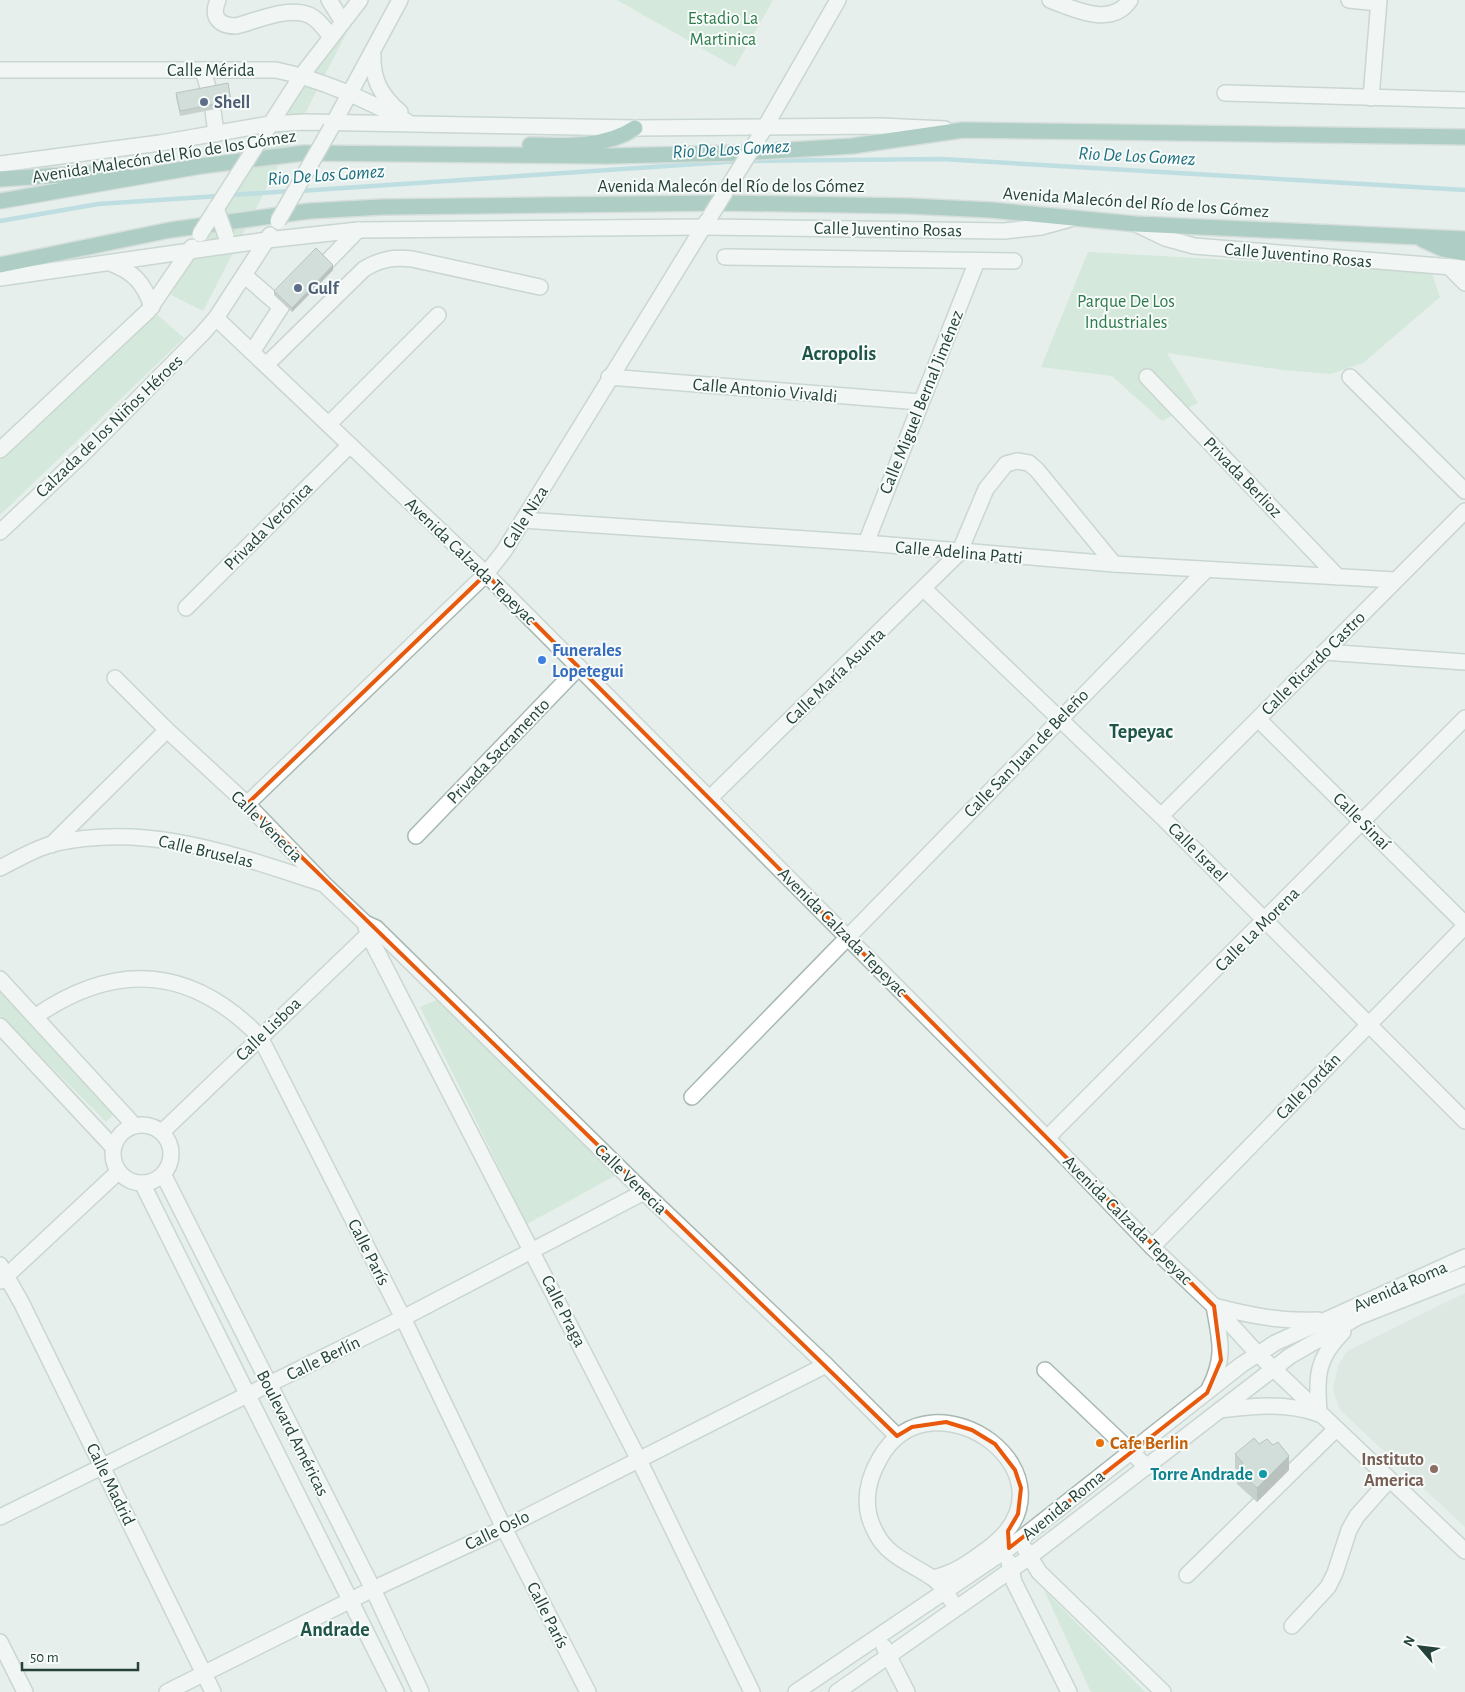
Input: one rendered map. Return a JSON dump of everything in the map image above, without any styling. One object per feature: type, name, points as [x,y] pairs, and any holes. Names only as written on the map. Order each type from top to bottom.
[{"type":"main road","points":[[304,153],[345,144],[581,144],[613,140],[635,128]]},
{"type":"main road","name":"Avenida Malecón del Río de los Gómez","points":[[0,201],[201,166],[304,153],[607,156],[741,153],[852,146],[963,130],[1465,138]]},
{"type":"main road","points":[[0,178],[201,166]]},
{"type":"main road","name":"Avenida Malecón del Río de los Gómez","points":[[0,265],[170,230],[309,211],[382,207],[734,203],[909,206],[990,210],[1136,224],[1465,239]]},
{"type":"main road","points":[[1418,237],[1443,249],[1465,253]]},
{"type":"street","points":[[218,0],[215,17],[227,26],[236,26],[287,13],[300,12],[310,15],[331,37]]},
{"type":"street","points":[[329,0],[343,22]]},
{"type":"street","points":[[0,450],[152,308],[302,75],[360,0]]},
{"type":"street","name":"Calzada de los Niños Héroes","points":[[0,532],[103,434],[216,318],[245,276],[278,221],[351,93],[400,0]]},
{"type":"street","name":"Calle Niza","points":[[247,804],[486,574],[504,551],[609,377],[761,134],[838,0]]},
{"type":"street","points":[[1050,0],[1094,14],[1114,14],[1120,11],[1130,0]]},
{"type":"street","points":[[1348,0],[1378,2],[1371,98]]},
{"type":"street","points":[[373,52],[372,69],[380,91],[412,124]]},
{"type":"street","name":"Calle Mérida","points":[[0,70],[276,70],[302,75],[351,93],[412,124]]},
{"type":"street","points":[[203,70],[209,91]]},
{"type":"street","points":[[1225,93],[1465,100]]},
{"type":"street","points":[[213,110],[216,134]]},
{"type":"street","name":"Avenida Malecón del Río de los Gómez","points":[[0,164],[216,134],[270,124],[412,124],[635,128],[761,134],[881,126],[963,130]]},
{"type":"street","points":[[216,208],[229,240]]},
{"type":"street","name":"Calle Juventino Rosas","points":[[707,221],[1004,231],[1041,227],[1070,219]]},
{"type":"street","points":[[0,278],[188,252],[229,240],[267,240],[358,230],[707,221]]},
{"type":"street","name":"Calle Juventino Rosas","points":[[1136,224],[1165,238],[1194,246],[1465,268]]},
{"type":"street","points":[[326,263],[358,230]]},
{"type":"street","points":[[266,365],[364,269],[378,261],[393,257],[412,258],[540,287]]},
{"type":"street","name":"Calle Juventino Rosas","points":[[725,257],[1014,261]]},
{"type":"street","name":"Calle Miguel Bernal Jiménez","points":[[866,543],[977,261]]},
{"type":"street","points":[[109,262],[137,277],[146,291],[152,308]]},
{"type":"street","points":[[1449,267],[1465,284]]},
{"type":"street","points":[[245,276],[282,306],[252,352]]},
{"type":"street","points":[[329,424],[438,315]]},
{"type":"street","name":"Avenida Calzada Tepeyac","points":[[216,318],[486,574],[1047,1138],[1152,1247],[1214,1306],[1257,1353],[1465,1551]]},
{"type":"street","name":"Calle Antonio Vivaldi","points":[[609,377],[920,402]]},
{"type":"street","name":"Privada Berlioz","points":[[1147,377],[1338,577]]},
{"type":"street","points":[[1350,377],[1465,491]]},
{"type":"street","name":"Privada Verónica","points":[[186,608],[350,445]]},
{"type":"street","points":[[959,553],[986,490],[1006,464],[1016,461],[1029,464],[1038,470],[1114,564]]},
{"type":"street","name":"Calle Ricardo Castro","points":[[1161,816],[1465,511]]},
{"type":"street","name":"Calle Adelina Patti","points":[[523,520],[866,543],[959,553],[1114,564],[1395,580]]},
{"type":"street","name":"Calle María Asunta","points":[[710,798],[959,553]]},
{"type":"street","name":"Calle San Juan de Beleño","points":[[692,1097],[1206,570]]},
{"type":"street","name":"Calle Israel","points":[[924,589],[1161,816],[1465,1121]]},
{"type":"street","points":[[1324,652],[1465,662]]},
{"type":"street","name":"Privada Sacramento","points":[[416,836],[579,667]]},
{"type":"street","name":"Calle Venecia","points":[[116,678],[167,730],[247,804],[325,885],[826,1365],[897,1436]]},
{"type":"street","name":"Calle Sinaí","points":[[1258,718],[1465,925]]},
{"type":"street","name":"Calle La Morena","points":[[1047,1138],[1364,822],[1465,718]]},
{"type":"street","points":[[51,845],[167,730]]},
{"type":"street","name":"Calle Bruselas","points":[[0,868],[51,845],[108,837],[154,838],[199,845],[325,885]]},
{"type":"street","name":"Calle Jordán","points":[[1152,1247],[1465,925]]},
{"type":"street","name":"Calle Lisboa","points":[[162,1132],[370,928]]},
{"type":"street","name":"Calle Praga","points":[[370,928],[638,1458],[752,1692]]},
{"type":"street","name":"Calle París","points":[[36,1016],[58,1000],[95,984],[115,980],[154,978],[190,989],[223,1005],[260,1037],[403,1318],[504,1528],[588,1692]]},
{"type":"street","points":[[0,979],[36,1016],[134,1125]]},
{"type":"street","points":[[0,1026],[113,1147]]},
{"type":"street","points":[[134,1125],[149,1125],[162,1132],[168,1139],[171,1157],[163,1174],[154,1181],[142,1184],[129,1180],[118,1172],[113,1160],[113,1147],[121,1133],[134,1125]]},
{"type":"street","points":[[2,1274],[118,1172]]},
{"type":"street","name":"Boulevard Américas","points":[[163,1174],[373,1589],[421,1692]]},
{"type":"street","name":"Boulevard Américas","points":[[142,1184],[246,1396],[396,1692]]},
{"type":"street","name":"Calle Berlín","points":[[0,1517],[103,1468],[403,1318],[644,1192]]},
{"type":"street","points":[[1458,1260],[1462,1276]]},
{"type":"street","name":"Avenida Roma","points":[[796,1692],[1009,1548],[1015,1534],[1131,1450],[1257,1353],[1324,1320],[1458,1260]]},
{"type":"street","name":"Calle Madrid","points":[[2,1274],[103,1468],[213,1692]]},
{"type":"street","name":"Avenida Roma","points":[[836,1692],[956,1607],[1010,1572],[1273,1368],[1358,1317],[1462,1276]]},
{"type":"street","points":[[1207,1393],[1218,1372],[1221,1360],[1221,1342],[1214,1306],[1273,1319],[1324,1320]]},
{"type":"street","points":[[1220,1410],[1279,1406],[1305,1409],[1319,1414],[1317,1385],[1320,1365],[1328,1348],[1358,1317]]},
{"type":"street","name":"Calle Oslo","points":[[167,1692],[373,1589],[504,1528],[638,1458],[826,1365]]},
{"type":"street","points":[[1045,1370],[1147,1467]]},
{"type":"street","points":[[956,1607],[932,1578],[908,1564],[886,1547],[876,1534],[868,1511],[869,1483],[880,1457],[897,1436],[912,1427],[931,1422],[946,1422],[972,1430],[995,1444],[1006,1456],[1015,1470],[1021,1488],[1021,1502],[1015,1534],[1028,1558],[1038,1572],[1164,1692]]},
{"type":"street","points":[[1187,1575],[1336,1430]]},
{"type":"street","points":[[1292,1626],[1328,1587],[1353,1523],[1390,1480]]},
{"type":"street","points":[[932,1578],[952,1573],[996,1543],[1015,1534]]},
{"type":"street","points":[[1009,1548],[1010,1572],[1069,1692]]},
{"type":"street","points":[[879,1637],[907,1692]]},
{"type":"street","points":[[0,1642],[25,1692]]},
{"type":"highlighted area","points":[[486,574],[1214,1306],[1221,1360],[1207,1393],[1009,1548],[1008,1531],[1018,1514],[1021,1488],[1015,1470],[995,1444],[972,1430],[946,1422],[912,1427],[897,1436],[247,804]]},
{"type":"shaded area","name":"Instituto America","points":[[1465,1293],[1465,1527],[1340,1410],[1333,1390],[1338,1366],[1347,1351]]},
{"type":"green space","points":[[351,0],[368,0],[349,28],[203,311],[171,295],[212,223]]},
{"type":"green space","name":"Estadio La Martinica","points":[[617,0],[773,0],[735,67]]},
{"type":"green space","name":"Parque De Los Industriales","points":[[1088,252],[1431,271],[1440,297],[1363,363],[1331,374],[1283,370],[1167,353],[1198,403],[1162,421],[1112,376],[1041,367]]},
{"type":"green space","points":[[153,311],[184,338],[0,515],[0,456]]},
{"type":"green space","points":[[0,990],[118,1110],[106,1122],[0,1015]]},
{"type":"green space","points":[[439,999],[618,1174],[527,1224],[420,1007]]},
{"type":"green space","points":[[1044,1590],[1145,1692],[1091,1692]]},
{"type":"building","name":"Shell","points":[[228,83],[231,101],[180,111],[176,93]]},
{"type":"building","name":"Gulf","points":[[316,248],[333,265],[292,308],[274,291]]},
{"type":"building","points":[[1254,1438],[1259,1444],[1267,1439],[1273,1445],[1278,1442],[1289,1456],[1257,1488],[1237,1470],[1243,1463],[1235,1454]]},
{"type":"waterway","name":"Rio De Los Gomez","points":[[748,161],[942,159],[1465,190]]},
{"type":"waterway","name":"Rio De Los Gomez","points":[[299,191],[741,161]]},
{"type":"waterway","name":"Rio De Los Gomez","points":[[230,195],[292,191]]},
{"type":"waterway","name":"Rio De Los Gomez","points":[[0,221],[98,204],[219,196]]},
{"type":"place","name":"Shell","points":[[204,102]]},
{"type":"place","name":"Gulf","points":[[298,288]]},
{"type":"place","name":"Funerales Lopetegui","points":[[542,660]]},
{"type":"place","name":"Cafe Berlin","points":[[1100,1443]]},
{"type":"place","name":"Instituto America","points":[[1434,1469]]},
{"type":"place","name":"Torre Andrade","points":[[1263,1474]]},
{"type":"district","name":"Acropolis","points":[[839,353]]},
{"type":"district","name":"Tepeyac","points":[[1141,731]]},
{"type":"district","name":"Andrade","points":[[335,1629]]}]
